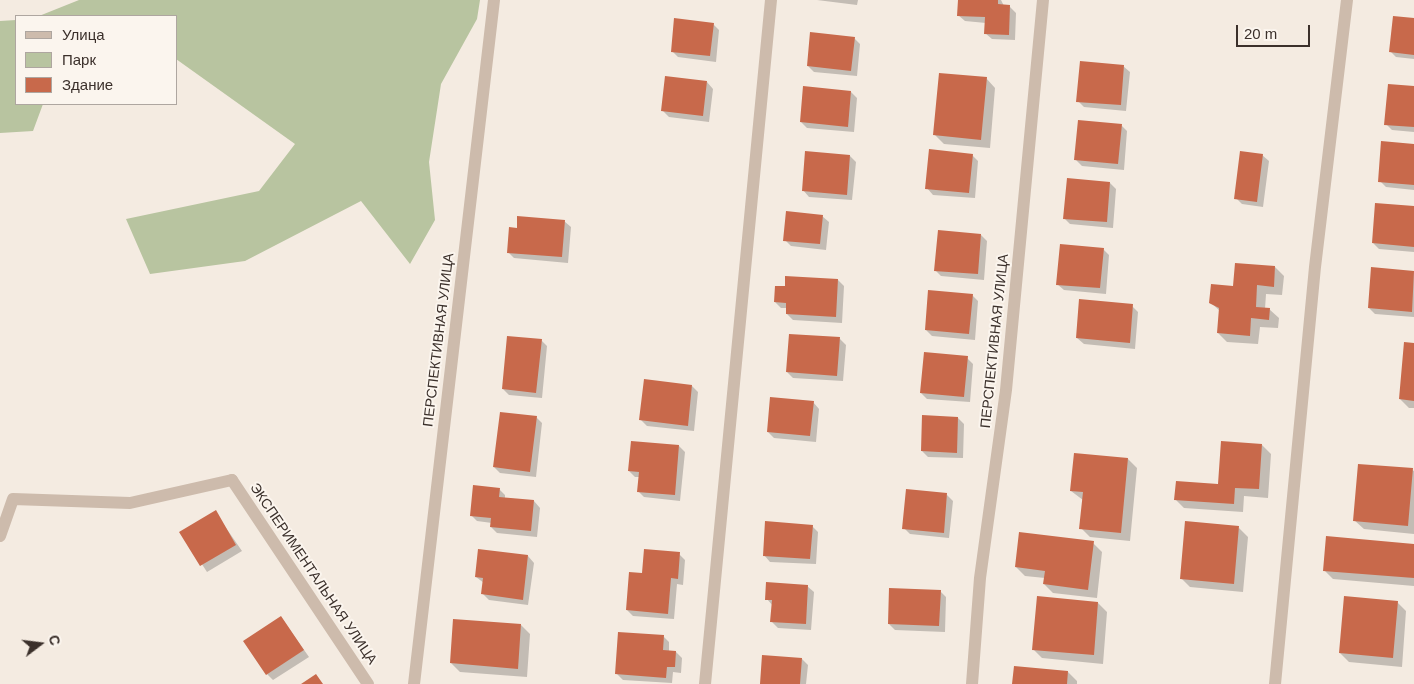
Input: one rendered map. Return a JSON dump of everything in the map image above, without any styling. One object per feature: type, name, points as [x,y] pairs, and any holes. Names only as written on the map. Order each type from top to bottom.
[{"type":"street","name":"ПЕРСПЕКТИВНАЯ УЛИЦА","points":[[414,684],[494,0]]},
{"type":"street","points":[[705,684],[771,0]]},
{"type":"street","name":"ПЕРСПЕКТИВНАЯ УЛИЦА","points":[[972,684],[980,578],[1006,390],[1043,0]]},
{"type":"street","points":[[1276,684],[1315,268],[1348,0]]},
{"type":"street","name":"ЭКСПЕРИМЕНТАЛЬНАЯ УЛИЦА","points":[[0,536],[13,499],[130,503],[232,480],[368,684]]},
{"type":"green space","points":[[79,0],[480,0],[477,19],[441,84],[429,162],[435,220],[410,264],[361,201],[245,261],[150,274],[126,219],[259,191],[295,144],[178,60],[178,15],[42,15]]},
{"type":"green space","points":[[15,20],[15,105],[43,105],[33,131],[0,133],[0,21]]},
{"type":"building","points":[[958,0],[998,0],[998,4],[1010,5],[1009,35],[984,34],[985,17],[957,16]]},
{"type":"building","points":[[1393,16],[1414,18],[1414,55],[1389,52]]},
{"type":"building","points":[[674,18],[714,23],[710,56],[671,52]]},
{"type":"building","points":[[810,32],[855,37],[851,71],[807,66]]},
{"type":"building","points":[[1080,61],[1124,65],[1121,105],[1076,102]]},
{"type":"building","points":[[939,73],[987,77],[981,140],[933,135]]},
{"type":"building","points":[[665,76],[707,81],[703,116],[661,111]]},
{"type":"building","points":[[1388,84],[1414,86],[1414,127],[1384,125]]},
{"type":"building","points":[[803,86],[851,91],[848,127],[800,122]]},
{"type":"building","points":[[1078,120],[1122,124],[1118,164],[1074,160]]},
{"type":"building","points":[[1381,141],[1414,144],[1414,185],[1378,182]]},
{"type":"building","points":[[929,149],[973,154],[969,193],[925,189]]},
{"type":"building","points":[[805,151],[850,155],[847,195],[802,191]]},
{"type":"building","points":[[1240,151],[1263,154],[1257,202],[1234,199]]},
{"type":"building","points":[[1067,178],[1110,182],[1107,222],[1063,219]]},
{"type":"building","points":[[1375,203],[1414,206],[1414,247],[1372,243]]},
{"type":"building","points":[[786,211],[823,215],[820,244],[783,241]]},
{"type":"building","points":[[517,216],[565,220],[562,257],[507,253],[509,227],[517,228]]},
{"type":"building","points":[[938,230],[981,234],[978,274],[934,271]]},
{"type":"building","points":[[1060,244],[1104,248],[1100,288],[1056,285]]},
{"type":"building","points":[[1235,263],[1275,266],[1274,287],[1257,285],[1256,307],[1270,308],[1269,320],[1251,318],[1250,336],[1217,333],[1219,308],[1209,303],[1211,284],[1233,286]]},
{"type":"building","points":[[1371,267],[1414,271],[1412,312],[1368,308]]},
{"type":"building","points":[[785,276],[838,279],[836,317],[786,314],[786,303],[774,302],[775,286],[785,286]]},
{"type":"building","points":[[928,290],[973,294],[969,334],[925,330]]},
{"type":"building","points":[[1079,299],[1133,304],[1130,343],[1076,338]]},
{"type":"building","points":[[789,334],[840,337],[837,376],[786,372]]},
{"type":"building","points":[[507,336],[542,339],[536,393],[502,389]]},
{"type":"building","points":[[1404,342],[1414,343],[1414,401],[1399,399]]},
{"type":"building","points":[[924,352],[968,356],[964,397],[920,393]]},
{"type":"building","points":[[644,379],[692,385],[688,426],[639,420]]},
{"type":"building","points":[[770,397],[814,401],[810,436],[767,432]]},
{"type":"building","points":[[500,412],[537,416],[530,472],[493,467]]},
{"type":"building","points":[[922,415],[958,417],[957,453],[921,451]]},
{"type":"building","points":[[631,441],[679,445],[675,495],[637,492],[639,472],[628,471]]},
{"type":"building","points":[[1221,441],[1262,444],[1259,489],[1235,488],[1234,504],[1174,500],[1176,481],[1218,484]]},
{"type":"building","points":[[1074,453],[1128,458],[1121,533],[1079,529],[1083,492],[1070,491]]},
{"type":"building","points":[[1358,464],[1413,468],[1408,526],[1353,521]]},
{"type":"building","points":[[473,485],[500,488],[499,497],[534,500],[531,531],[490,527],[491,518],[470,516]]},
{"type":"building","points":[[906,489],[947,493],[944,533],[902,529]]},
{"type":"building","points":[[216,510],[236,545],[200,566],[179,532]]},
{"type":"building","points":[[765,521],[813,525],[810,559],[763,556]]},
{"type":"building","points":[[1185,521],[1239,526],[1234,584],[1180,579]]},
{"type":"building","points":[[1019,532],[1094,541],[1088,590],[1043,584],[1045,571],[1015,567]]},
{"type":"building","points":[[1326,536],[1414,544],[1414,578],[1323,571]]},
{"type":"building","points":[[478,549],[528,555],[523,600],[481,594],[483,578],[475,577]]},
{"type":"building","points":[[644,549],[680,552],[678,579],[671,578],[668,614],[626,610],[629,572],[642,573]]},
{"type":"building","points":[[766,582],[808,585],[806,624],[770,622],[772,600],[765,600]]},
{"type":"building","points":[[889,588],[941,590],[939,626],[888,624]]},
{"type":"building","points":[[1037,596],[1098,602],[1094,655],[1032,650]]},
{"type":"building","points":[[1344,596],[1398,601],[1393,658],[1339,653]]},
{"type":"building","points":[[281,616],[304,650],[266,675],[243,641]]},
{"type":"building","points":[[453,619],[521,624],[518,669],[450,663]]},
{"type":"building","points":[[618,632],[664,635],[663,650],[676,651],[675,667],[667,667],[666,678],[615,674]]},
{"type":"building","points":[[762,655],[802,658],[800,684],[760,684]]},
{"type":"building","points":[[1014,666],[1068,671],[1067,684],[1012,684]]},
{"type":"building","points":[[316,674],[323,684],[301,684]]}]
